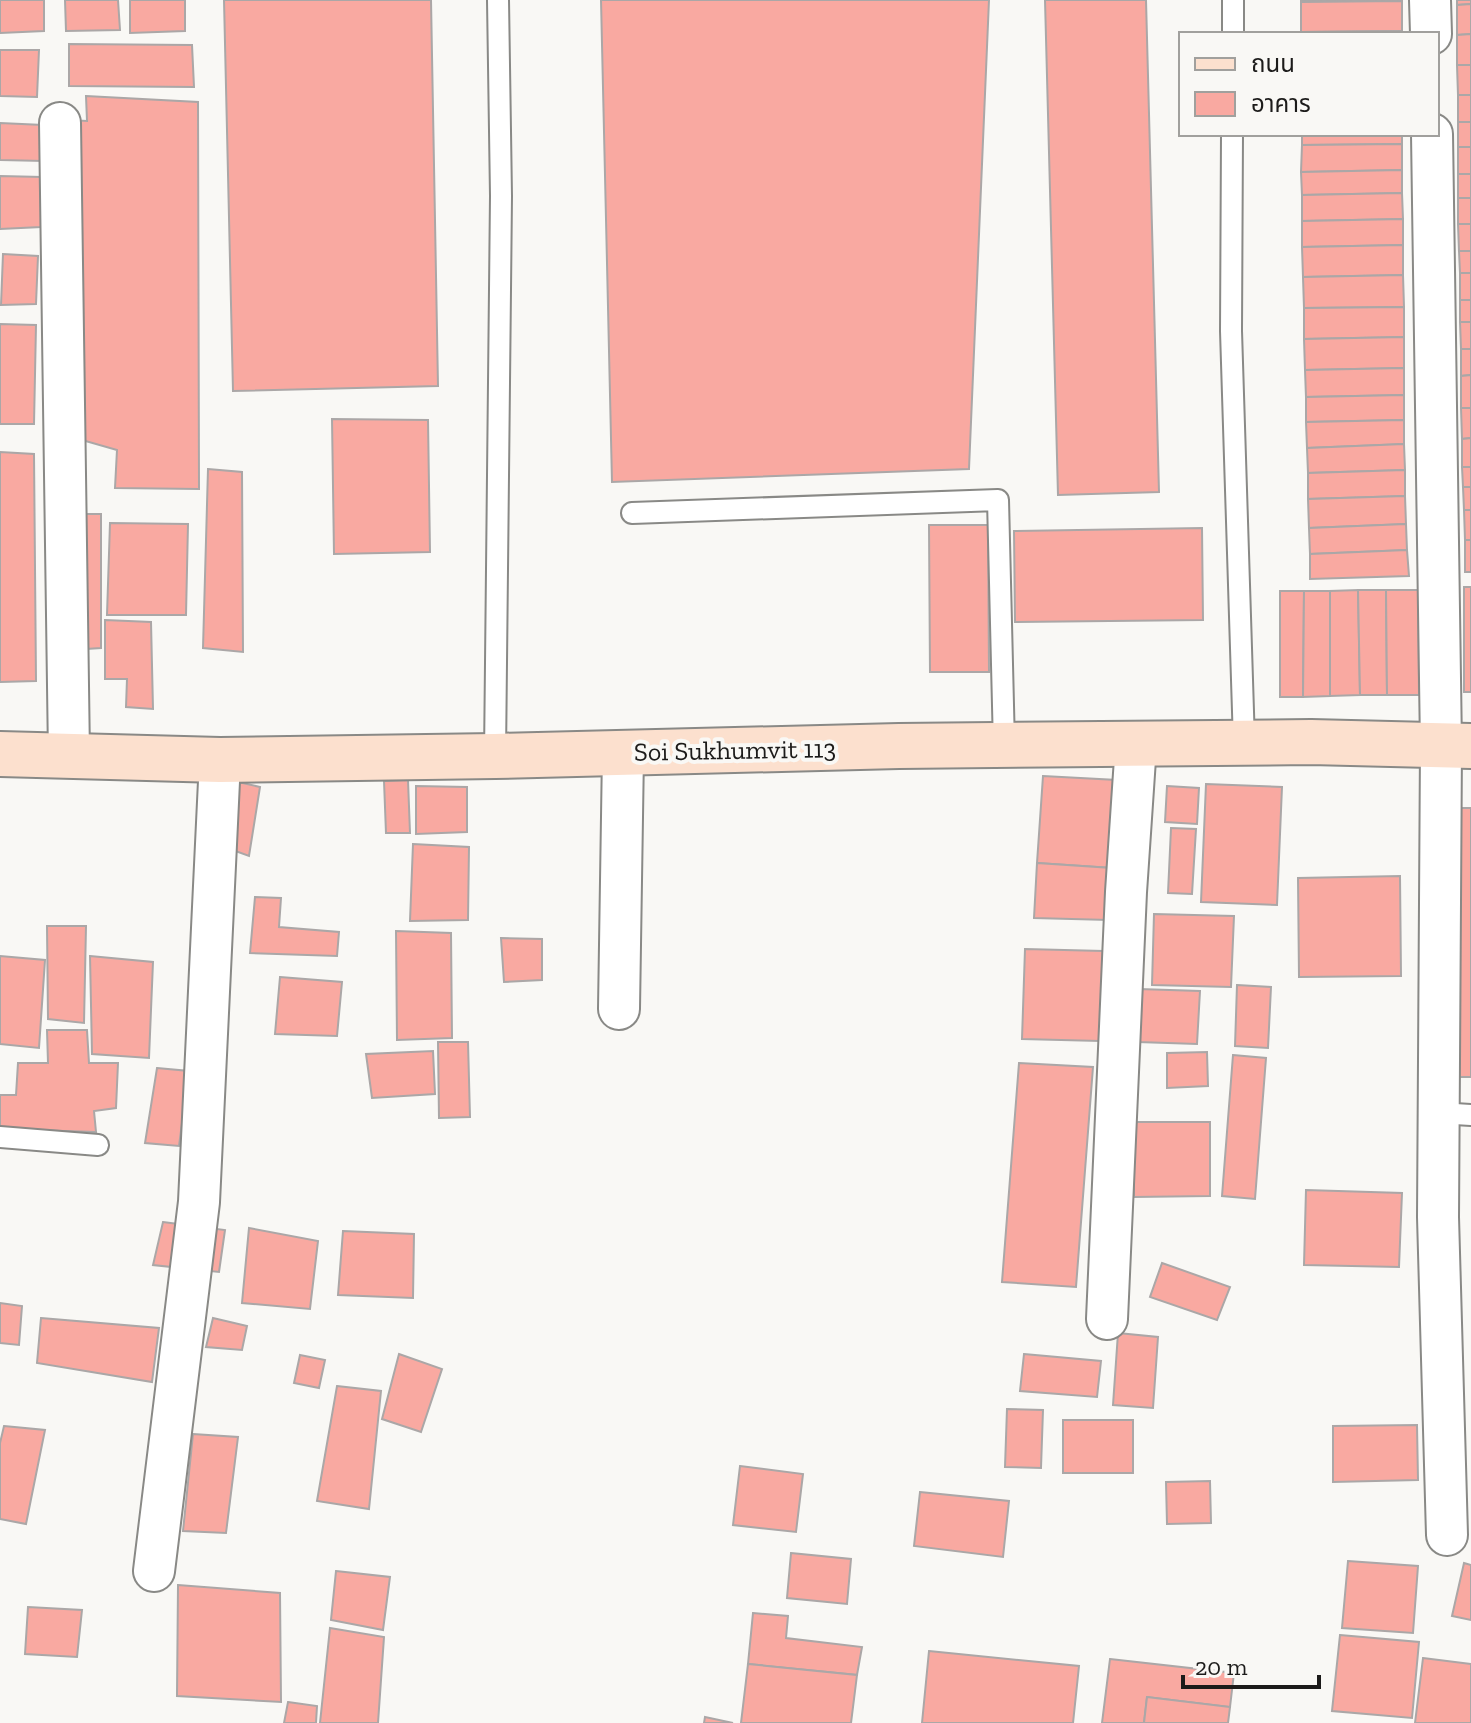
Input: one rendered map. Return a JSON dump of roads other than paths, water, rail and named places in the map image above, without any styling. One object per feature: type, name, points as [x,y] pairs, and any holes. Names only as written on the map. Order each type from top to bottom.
[{"type":"main road","name":"Soi Sukhumvit 113","points":[[0,754],[220,760],[1311,742],[1456,746]]},
{"type":"street","points":[[1430,0],[1431,32]]},
{"type":"street","points":[[60,123],[69,755]]},
{"type":"street","points":[[1432,136],[1456,746],[1455,1114],[1438,1217],[1447,1535]]},
{"type":"street","points":[[1107,1319],[1126,892],[1136,744]]},
{"type":"street","points":[[619,1009],[623,753]]},
{"type":"street","points":[[154,1571],[199,1202],[220,760]]},
{"type":"lane","points":[[495,756],[501,196],[498,0]]},
{"type":"lane","points":[[1233,0],[1233,32]]},
{"type":"lane","points":[[1232,136],[1231,331],[1244,743]]},
{"type":"lane","points":[[632,513],[998,500],[1004,746]]},
{"type":"lane","points":[[0,1137],[98,1145]]}]
